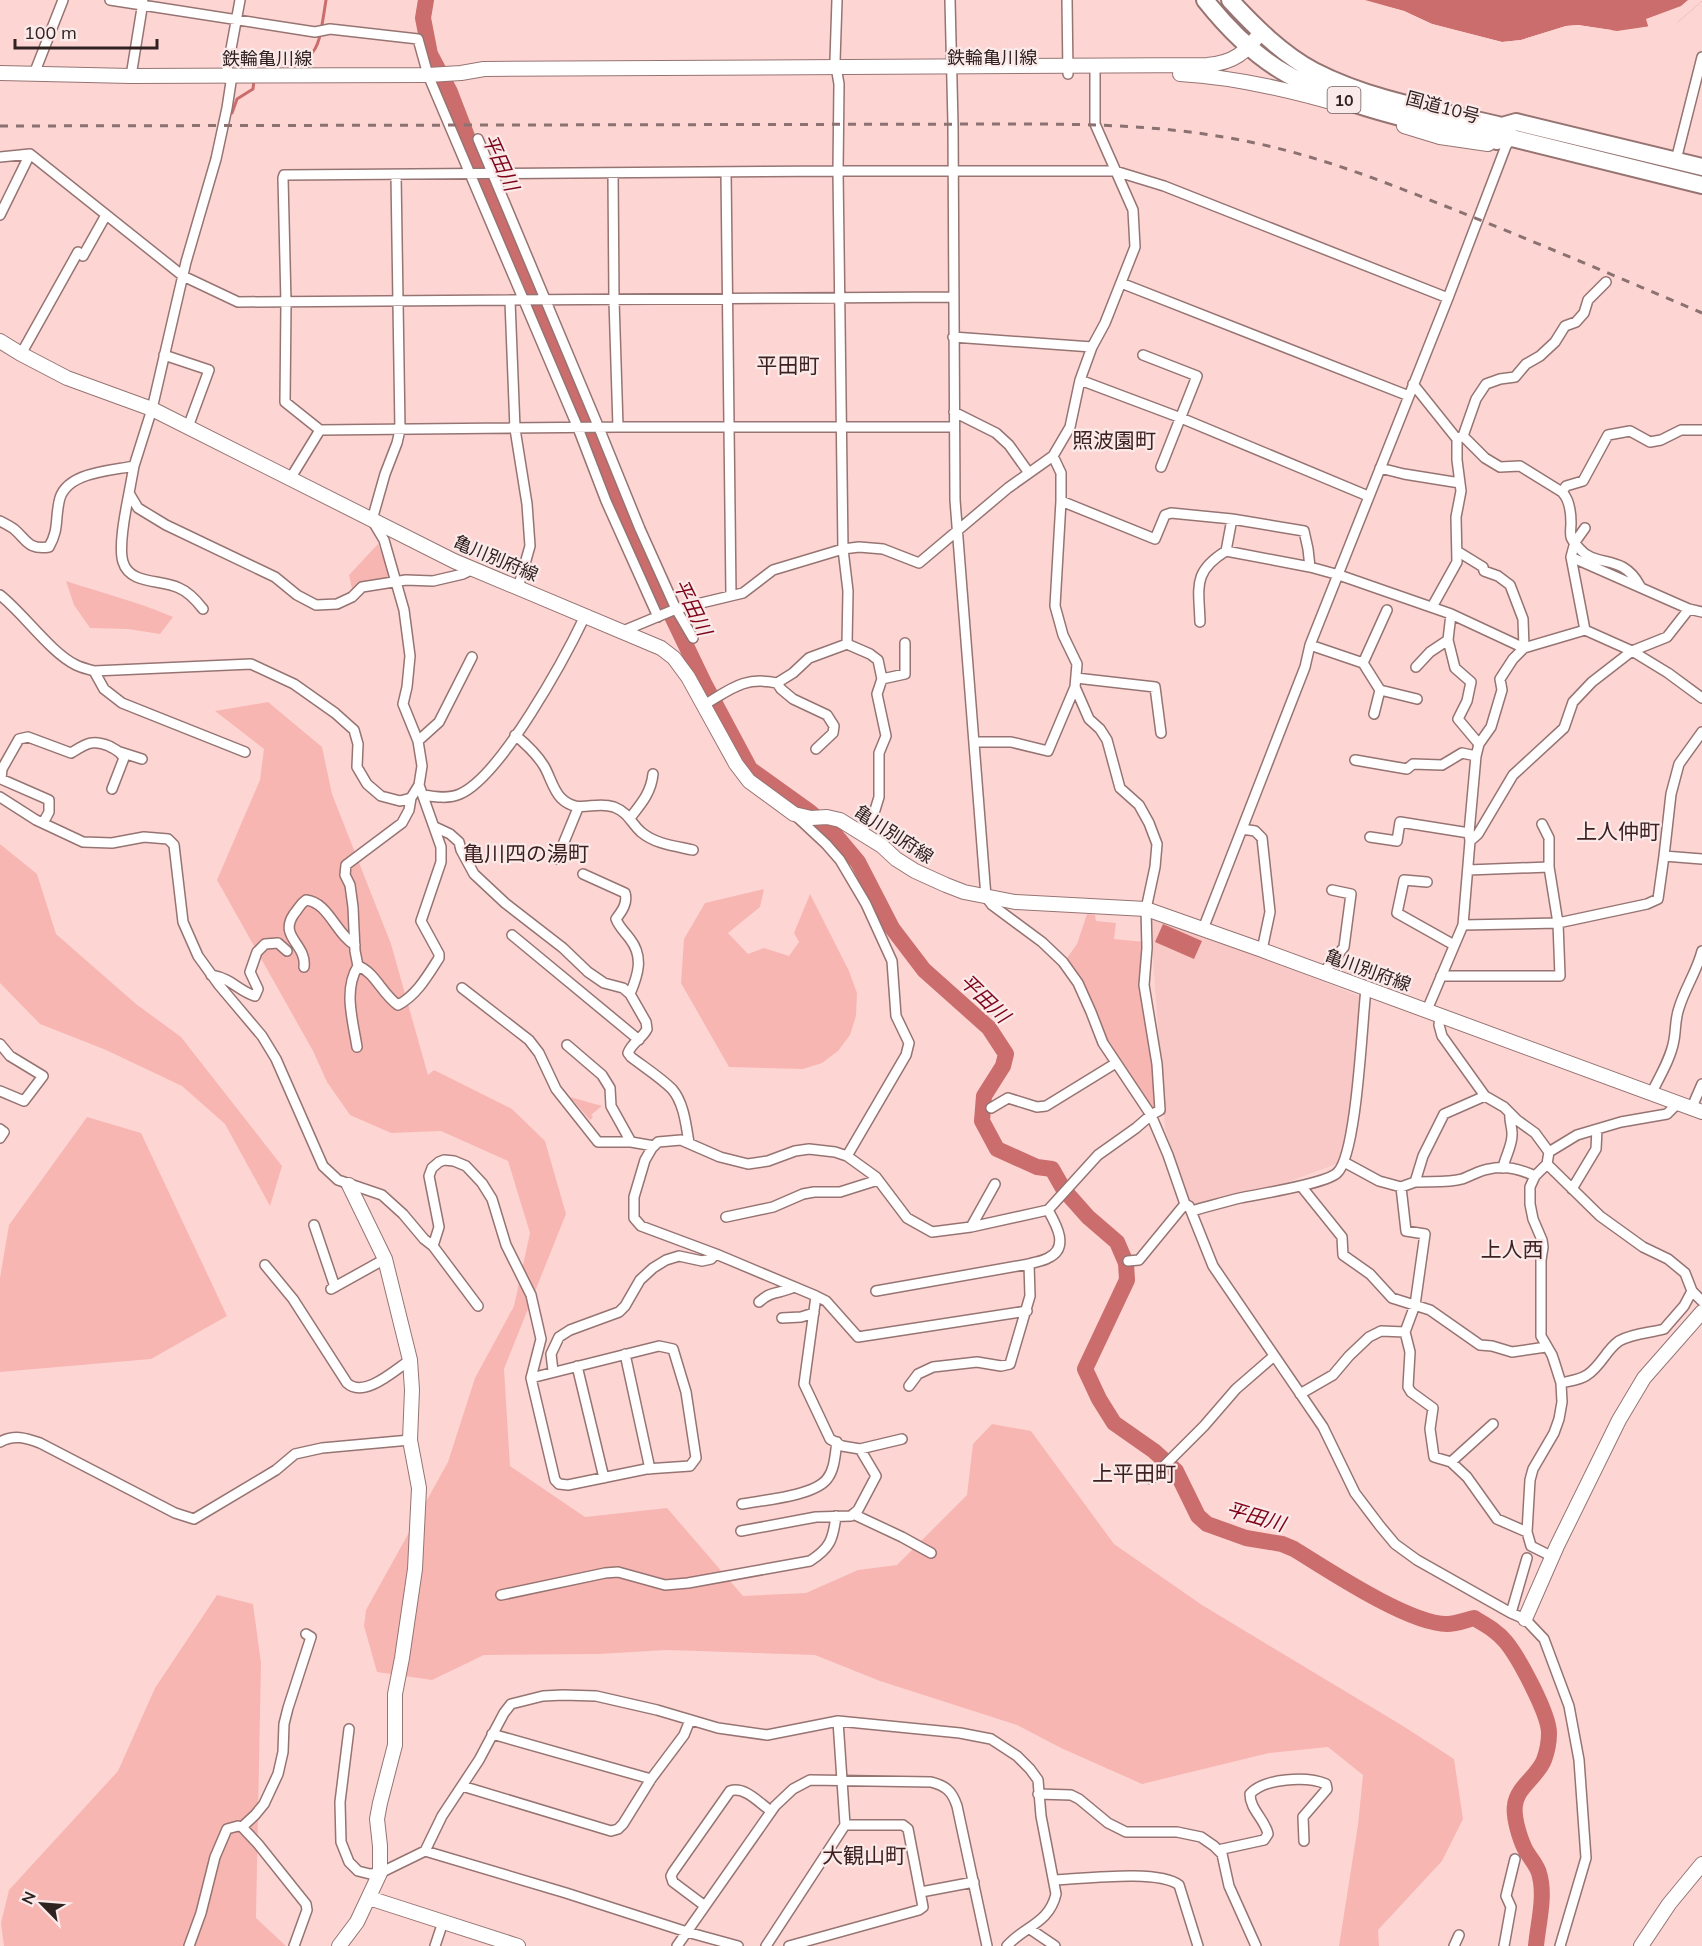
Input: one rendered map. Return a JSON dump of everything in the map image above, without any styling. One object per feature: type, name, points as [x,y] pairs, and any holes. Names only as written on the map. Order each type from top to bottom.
[{"type":"highway","name":"国道10号","points":[[1205,0],[1224,24],[1249,47],[1285,73],[1308,86],[1365,107],[1497,141],[1514,130],[1702,166]]},
{"type":"highway","name":"国道10号","points":[[1230,0],[1261,32],[1293,58],[1345,85],[1382,98],[1503,126],[1702,185]]},
{"type":"main road","name":"鉄輪亀川線","points":[[0,73],[131,76],[455,74],[483,76],[1095,70],[1221,64],[1242,54],[1261,32]]},
{"type":"main road","name":"鉄輪亀川線","points":[[1095,70],[1234,79],[1309,96],[1440,137],[1479,144],[1500,144],[1514,130]]},
{"type":"main road","name":"亀川別府線","points":[[0,341],[67,378],[152,409],[473,569],[661,648],[674,658],[707,704],[736,764],[749,781],[794,814],[840,820],[882,846],[896,860],[915,871],[964,892],[1015,902],[1146,909],[1691,1107]]},
{"type":"main road","points":[[339,1946],[357,1922],[380,1873],[377,1819],[395,1744],[395,1694],[415,1569],[419,1488],[410,1440],[412,1390],[410,1360],[385,1258],[350,1185]]},
{"type":"main road","points":[[1525,1619],[1552,1557],[1619,1420],[1639,1387],[1666,1351],[1702,1312]]},
{"type":"main road","points":[[1641,1946],[1669,1904],[1702,1864]]},
{"type":"main road","points":[[369,1898],[518,1946]]},
{"type":"street","points":[[34,74],[63,0]]},
{"type":"street","points":[[110,0],[143,3],[315,32],[330,29],[418,39],[430,75],[578,428],[606,501],[661,615]]},
{"type":"street","points":[[203,609],[192,596],[177,587],[142,579],[130,573],[123,564],[122,553],[134,466],[152,409],[183,276],[224,125],[231,82],[226,76],[240,0]]},
{"type":"street","points":[[837,0],[841,427],[843,549],[848,591],[847,644]]},
{"type":"street","points":[[950,0],[956,530],[986,897],[992,905],[1042,942],[1063,962],[1078,983],[1103,1043],[1151,1115],[1213,1266],[1323,1427],[1355,1493],[1395,1544],[1417,1560],[1525,1619],[1544,1639],[1569,1706],[1579,1761],[1586,1858],[1560,1946]]},
{"type":"street","points":[[1067,0],[1068,70]]},
{"type":"street","points":[[131,76],[143,3]]},
{"type":"street","points":[[1676,160],[1702,57]]},
{"type":"street","points":[[623,631],[676,609],[743,593],[773,570],[843,549],[859,547],[883,549],[919,563],[1008,488],[1053,456],[1070,427],[1080,380],[1092,346],[1105,323],[1135,248],[1133,210],[1095,124],[1095,70]]},
{"type":"street","points":[[1203,929],[1305,668],[1310,645],[1514,130]]},
{"type":"street","points":[[478,139],[639,529],[676,609],[693,638]]},
{"type":"street","points":[[0,157],[30,154],[183,276],[238,302],[953,297]]},
{"type":"street","points":[[0,215],[30,154]]},
{"type":"street","points":[[954,426],[320,430],[285,402],[284,175],[1115,171],[1164,186],[1448,298]]},
{"type":"street","points":[[726,172],[731,595]]},
{"type":"street","points":[[613,173],[618,427]]},
{"type":"street","points":[[357,1047],[350,995],[351,977],[357,966],[353,907],[350,885],[345,875],[346,865],[402,823],[418,785],[422,766],[418,741],[403,704],[410,656],[404,610],[384,540],[372,520],[400,430],[396,175]]},
{"type":"street","points":[[21,354],[78,252],[83,256],[106,216]]},
{"type":"street","points":[[1432,607],[1457,561],[1456,517],[1461,491],[1457,460],[1460,437],[1476,399],[1486,384],[1515,376],[1526,364],[1540,356],[1565,326],[1576,321],[1584,313],[1588,300],[1606,282]]},
{"type":"street","points":[[1121,283],[1409,396]]},
{"type":"street","points":[[510,301],[515,429],[530,546],[518,588]]},
{"type":"street","points":[[953,337],[1092,346]]},
{"type":"street","points":[[164,355],[209,370],[188,427]]},
{"type":"street","points":[[1143,355],[1197,376],[1161,467]]},
{"type":"street","points":[[1080,380],[1181,418],[1368,496]]},
{"type":"street","points":[[1413,384],[1460,437],[1485,458],[1500,467],[1520,466],[1562,492],[1566,496],[1569,507],[1570,535],[1587,557],[1610,561],[1628,570],[1640,586]]},
{"type":"street","points":[[954,412],[996,433],[1009,445],[1029,473]]},
{"type":"street","points":[[290,479],[320,430]]},
{"type":"street","points":[[1562,492],[1566,486],[1583,480],[1608,435],[1630,431],[1650,442],[1661,440],[1681,430],[1702,430]]},
{"type":"street","points":[[974,742],[1011,742],[1048,751],[1076,683],[1077,664],[1063,635],[1055,606],[1061,473],[1053,456]]},
{"type":"street","points":[[0,521],[13,529],[27,543],[39,548],[49,547],[56,533],[59,499],[72,481],[86,475],[134,466]]},
{"type":"street","points":[[1380,468],[1460,483]]},
{"type":"street","points":[[129,493],[138,508],[166,525],[275,577],[297,595],[316,605],[337,604],[352,597],[362,587],[397,581],[433,580],[462,574],[473,569]]},
{"type":"street","points":[[1061,501],[1155,539],[1165,515],[1172,513],[1232,519],[1304,531],[1310,567]]},
{"type":"street","points":[[1226,551],[1232,519]]},
{"type":"street","points":[[1585,528],[1575,542],[1571,557],[1585,630]]},
{"type":"street","points":[[1200,622],[1198,583],[1204,568],[1226,551],[1310,567],[1339,575],[1450,614],[1524,648]]},
{"type":"street","points":[[1458,551],[1483,567],[1484,571],[1498,576],[1510,585],[1523,619],[1524,648]]},
{"type":"street","points":[[1571,557],[1689,609],[1702,612]]},
{"type":"street","points":[[0,595],[12,604],[57,651],[75,664],[94,671],[252,664],[294,684],[335,713],[354,730],[358,744],[357,767],[367,784],[381,796],[400,801],[411,798]]},
{"type":"street","points":[[1370,837],[1397,841],[1400,822],[1470,837],[1478,834],[1513,775],[1564,728],[1573,702],[1592,682],[1632,651],[1667,637],[1689,609]]},
{"type":"street","points":[[1363,663],[1387,610]]},
{"type":"street","points":[[1450,614],[1448,640],[1455,668],[1471,682],[1467,701],[1458,719],[1479,744]]},
{"type":"street","points":[[423,795],[441,797],[458,795],[469,789],[495,763],[568,652],[585,616]]},
{"type":"street","points":[[1427,1010],[1462,925],[1476,756],[1479,744],[1491,727],[1502,690],[1500,679],[1513,659],[1524,648],[1585,630],[1632,651],[1668,673],[1702,698]]},
{"type":"street","points":[[1416,667],[1430,652],[1448,640]]},
{"type":"street","points":[[882,679],[905,674],[905,643]]},
{"type":"street","points":[[777,683],[809,658],[847,644],[878,660],[882,679],[877,693],[886,736],[879,753],[879,797],[875,810],[860,832]]},
{"type":"street","points":[[1310,645],[1363,663],[1380,690],[1417,699]]},
{"type":"street","points":[[418,741],[439,722],[472,657]]},
{"type":"street","points":[[94,671],[104,689],[122,703],[245,752]]},
{"type":"street","points":[[707,704],[740,684],[753,680],[777,683],[794,699],[827,715],[834,726],[832,733],[816,749]]},
{"type":"street","points":[[1076,683],[1155,687],[1161,733]]},
{"type":"street","points":[[1027,1311],[858,1337],[826,1301],[716,1254],[641,1226],[634,1218],[634,1197],[645,1160],[658,1142],[681,1140],[720,1157],[748,1164],[768,1161],[795,1151],[809,1149],[847,1156],[878,1180],[907,1218],[932,1232],[971,1227],[1048,1210],[1098,1155],[1160,1110],[1157,1064],[1144,985],[1147,948],[1146,909],[1155,867],[1156,844],[1149,823],[1139,805],[1120,788],[1107,740],[1100,729],[1089,719],[1076,683]]},
{"type":"street","points":[[1374,714],[1380,690]]},
{"type":"street","points":[[1462,925],[1558,923],[1637,907],[1658,899],[1671,794],[1679,764],[1702,732]]},
{"type":"street","points":[[515,735],[535,753],[559,796],[568,804],[578,808],[598,804],[611,806],[625,812],[640,831],[654,841],[693,850]]},
{"type":"street","points":[[43,823],[49,812],[49,800],[1,779],[2,769],[19,739],[28,737],[71,753],[88,743],[98,742],[142,759]]},
{"type":"street","points":[[112,789],[124,758],[120,752]]},
{"type":"street","points":[[1355,760],[1407,769],[1413,764],[1442,765],[1462,753],[1476,756]]},
{"type":"street","points":[[630,818],[646,797],[652,784],[653,774]]},
{"type":"street","points":[[357,966],[366,969],[387,997],[398,1005],[423,983],[439,958],[421,921],[441,862],[441,847],[418,785]]},
{"type":"street","points":[[0,797],[43,823],[83,842],[112,843],[144,837],[168,839],[174,845],[183,922],[198,956],[262,1036],[276,1059],[323,1166],[338,1180],[382,1196],[403,1214],[433,1246],[478,1306]]},
{"type":"street","points":[[557,859],[578,808]]},
{"type":"street","points":[[794,814],[840,860],[867,904],[892,961],[896,1016],[909,1043],[906,1055],[847,1156]]},
{"type":"street","points":[[1442,976],[1560,976],[1558,923],[1549,867],[1549,838],[1542,824]]},
{"type":"street","points":[[435,827],[450,834],[459,842],[474,874],[505,903],[563,948],[588,972],[604,983],[624,988],[630,994],[646,1022],[647,1029],[644,1037],[630,1046],[628,1053],[672,1089],[685,1119],[689,1143]]},
{"type":"street","points":[[1242,829],[1255,831],[1262,838],[1270,912],[1262,950]]},
{"type":"street","points":[[1664,856],[1702,859]]},
{"type":"street","points":[[1468,870],[1549,867]]},
{"type":"street","points":[[583,874],[625,893],[627,899],[616,919],[639,957],[639,974],[630,994]]},
{"type":"street","points":[[1427,882],[1404,880],[1397,913],[1454,945]]},
{"type":"street","points":[[1323,973],[1344,947],[1350,894],[1332,890]]},
{"type":"street","points":[[304,967],[300,950],[289,932],[288,925],[300,904],[306,900],[319,903],[346,940],[355,945]]},
{"type":"street","points":[[512,935],[639,1040]]},
{"type":"street","points":[[211,975],[224,977],[246,993],[255,996],[258,989],[250,972],[257,952],[265,944],[272,943],[278,943],[287,951]]},
{"type":"street","points":[[1652,1092],[1669,1058],[1679,1007],[1698,967],[1702,951]]},
{"type":"street","points":[[462,988],[529,1040],[539,1053],[556,1089],[598,1142],[631,1142],[654,1146]]},
{"type":"street","points":[[1128,1262],[1139,1260],[1188,1208],[1301,1186],[1336,1174],[1344,1162],[1351,1135],[1366,989]]},
{"type":"street","points":[[1440,1015],[1439,1025],[1442,1036],[1485,1096],[1504,1107],[1535,1133],[1549,1152],[1547,1164],[1535,1176],[1530,1187],[1530,1204],[1543,1247],[1541,1336],[1552,1354],[1561,1383],[1562,1402],[1554,1433],[1533,1469],[1530,1480],[1527,1532],[1531,1546],[1552,1557]]},
{"type":"street","points":[[0,1044],[10,1056],[43,1076],[24,1101],[0,1090]]},
{"type":"street","points":[[567,1045],[602,1076],[610,1088],[611,1106],[631,1142]]},
{"type":"street","points":[[991,1108],[1008,1098],[1037,1107],[1046,1106],[1116,1063]]},
{"type":"street","points":[[1549,1152],[1577,1135],[1621,1122],[1667,1114],[1691,1107],[1702,1084]]},
{"type":"street","points":[[1415,1182],[1423,1156],[1444,1114],[1485,1096]]},
{"type":"street","points":[[1503,1168],[1511,1143],[1510,1113]]},
{"type":"street","points":[[0,1129],[4,1132],[0,1138]]},
{"type":"street","points":[[1572,1189],[1596,1149],[1596,1129]]},
{"type":"street","points":[[433,1246],[439,1227],[429,1176],[432,1168],[439,1162],[454,1161],[466,1166],[482,1183],[492,1199],[506,1245],[531,1295],[541,1339],[531,1378],[555,1480],[559,1484],[568,1485],[650,1469],[690,1466],[694,1463],[696,1458],[686,1392],[673,1349],[659,1346],[531,1378]]},
{"type":"street","points":[[1344,1162],[1378,1181],[1401,1187],[1415,1182],[1462,1179],[1488,1169],[1522,1170],[1535,1176]]},
{"type":"street","points":[[1547,1164],[1586,1203],[1621,1233],[1643,1247],[1668,1258],[1685,1273],[1692,1291],[1702,1301]]},
{"type":"street","points":[[726,1217],[773,1207],[803,1194],[840,1192],[878,1180]]},
{"type":"street","points":[[971,1227],[995,1184]]},
{"type":"street","points":[[1301,1186],[1342,1237],[1343,1255],[1370,1274],[1392,1298],[1439,1315],[1480,1345],[1512,1352],[1546,1347]]},
{"type":"street","points":[[1401,1187],[1406,1231],[1425,1234],[1415,1305],[1405,1332],[1410,1352],[1408,1387],[1433,1408],[1430,1429],[1434,1457],[1451,1462],[1467,1477],[1497,1520],[1527,1532]]},
{"type":"street","points":[[876,1291],[1029,1264],[1050,1258],[1056,1253],[1060,1244],[1058,1228],[1048,1210]]},
{"type":"street","points":[[314,1225],[333,1288],[385,1258]]},
{"type":"street","points":[[553,1371],[551,1354],[559,1337],[570,1330],[619,1312],[626,1306],[640,1280],[653,1268],[666,1260],[679,1256],[702,1261],[711,1259],[716,1254]]},
{"type":"street","points":[[909,1386],[918,1374],[933,1367],[977,1362],[1001,1366],[1010,1364],[1030,1296],[1029,1264]]},
{"type":"street","points":[[265,1265],[293,1299],[352,1388],[360,1389],[379,1382],[410,1360]]},
{"type":"street","points":[[759,1302],[770,1293],[786,1291],[794,1287]]},
{"type":"street","points":[[1561,1383],[1585,1377],[1594,1370],[1610,1348],[1622,1340],[1664,1329],[1684,1306],[1692,1291]]},
{"type":"street","points":[[816,1296],[804,1384],[830,1438],[842,1446],[860,1449],[902,1439]]},
{"type":"street","points":[[782,1318],[801,1317],[814,1313]]},
{"type":"street","points":[[1300,1394],[1333,1375],[1369,1337],[1381,1330],[1405,1332]]},
{"type":"street","points":[[625,1354],[650,1469]]},
{"type":"street","points":[[1151,1479],[1204,1426],[1236,1389],[1274,1356]]},
{"type":"street","points":[[577,1366],[604,1478]]},
{"type":"street","points":[[1451,1462],[1493,1424]]},
{"type":"street","points":[[0,1442],[9,1437],[24,1437],[40,1443],[175,1514],[194,1519],[276,1470],[295,1454],[322,1448],[410,1440]]},
{"type":"street","points":[[742,1504],[819,1486],[831,1472],[837,1443]]},
{"type":"street","points":[[853,1514],[858,1510],[876,1476],[860,1449]]},
{"type":"street","points":[[741,1532],[816,1517],[853,1514],[931,1553]]},
{"type":"street","points":[[501,1595],[605,1573],[618,1572],[665,1585],[810,1561],[825,1552],[836,1516]]},
{"type":"street","points":[[1511,1613],[1527,1558]]},
{"type":"street","points":[[189,1946],[201,1913],[215,1857],[227,1829],[242,1827],[264,1804],[278,1774],[284,1752],[284,1725],[288,1708],[311,1637],[306,1634]]},
{"type":"street","points":[[349,1729],[340,1802],[341,1842],[349,1862],[358,1871],[370,1874],[380,1873],[425,1851],[442,1816],[479,1760],[504,1713],[511,1704],[543,1696],[596,1696],[657,1710],[718,1728],[767,1735],[838,1721],[960,1733],[991,1739],[1030,1768],[1038,1780],[1041,1816],[1055,1880],[1054,1905],[1030,1929],[1007,1946]]},
{"type":"street","points":[[462,1786],[611,1831],[618,1829],[684,1735],[690,1720]]},
{"type":"street","points":[[766,1946],[844,1825],[838,1721]]},
{"type":"street","points":[[492,1734],[651,1779]]},
{"type":"street","points":[[1218,1850],[1264,1840],[1268,1834],[1267,1828],[1250,1802],[1250,1794],[1256,1788],[1290,1779],[1314,1779],[1326,1784],[1327,1789],[1304,1818],[1304,1841]]},
{"type":"street","points":[[677,1946],[771,1811],[793,1789],[810,1780],[931,1782],[943,1785],[952,1793],[957,1806],[987,1946]]},
{"type":"street","points":[[705,1906],[673,1882],[672,1876],[730,1791],[736,1789],[743,1791],[771,1811]]},
{"type":"street","points":[[1038,1794],[1071,1794],[1108,1823],[1126,1832],[1177,1832],[1201,1837],[1222,1854],[1229,1886],[1256,1946]]},
{"type":"street","points":[[789,1946],[923,1907],[908,1829],[903,1825],[844,1825]]},
{"type":"street","points":[[242,1827],[306,1904],[307,1910],[294,1946]]},
{"type":"street","points":[[425,1851],[738,1946]]},
{"type":"street","points":[[1504,1946],[1511,1907],[1506,1896],[1515,1860]]},
{"type":"street","points":[[1055,1880],[1142,1875],[1173,1880],[1179,1885],[1198,1946]]},
{"type":"street","points":[[921,1892],[974,1881]]},
{"type":"street","points":[[435,1946],[443,1922]]},
{"type":"street","points":[[1030,1929],[1055,1946]]},
{"type":"street","points":[[1454,1946],[1459,1935]]},
{"type":"shaded area","points":[[1365,0],[1702,1],[1678,22],[1617,31],[1578,25],[1566,26],[1521,40],[1502,42],[1432,24],[1404,11]]},
{"type":"shaded area","points":[[378,544],[391,577],[361,582],[352,589],[349,575]]},
{"type":"shaded area","points":[[66,581],[173,617],[160,634],[128,629],[90,628],[74,605]]},
{"type":"shaded area","points":[[268,702],[322,747],[332,794],[391,944],[428,1075],[434,1070],[512,1109],[545,1141],[566,1214],[504,1369],[510,1466],[585,1517],[667,1508],[743,1596],[806,1593],[858,1570],[897,1565],[967,1495],[973,1444],[992,1424],[1031,1431],[1114,1544],[1202,1605],[1454,1759],[1463,1819],[1442,1861],[1378,1930],[1379,1946],[1339,1946],[1358,1825],[1363,1775],[1328,1747],[1269,1753],[1142,1784],[1061,1748],[1017,1725],[880,1681],[815,1655],[667,1650],[598,1654],[484,1655],[432,1680],[377,1672],[364,1626],[366,1610],[448,1462],[475,1378],[514,1306],[530,1233],[508,1161],[441,1131],[391,1133],[350,1115],[327,1082],[313,1051],[217,880],[260,780],[264,749],[215,711]]},
{"type":"shaded area","points":[[0,844],[37,874],[56,934],[136,1004],[181,1037],[282,1166],[270,1206],[225,1124],[182,1086],[106,1050],[40,1024],[0,983]]},
{"type":"shaded area","points":[[764,889],[760,907],[728,933],[748,954],[764,948],[789,956],[799,942],[794,933],[810,894],[849,971],[857,993],[856,1016],[850,1035],[838,1051],[822,1063],[803,1069],[729,1067],[681,983],[684,939],[705,903]]},
{"type":"shaded area","points":[[1087,914],[1095,915],[1096,921],[1116,923],[1114,939],[1145,942],[1146,1015],[1157,1108],[1152,1110],[1105,1041],[1090,1000],[1067,958],[1077,944]]},
{"type":"shaded area","points":[[1150,914],[1362,997],[1355,1080],[1339,1163],[1272,1188],[1189,1206],[1165,1129]]},
{"type":"shaded area","points":[[1163,924],[1202,941],[1194,959],[1155,942]]},
{"type":"shaded area","points":[[570,1097],[602,1106],[591,1115],[593,1117],[590,1120]]},
{"type":"shaded area","points":[[87,1117],[141,1133],[227,1316],[151,1359],[0,1372],[0,1278],[9,1225]]},
{"type":"shaded area","points":[[217,1595],[253,1604],[261,1663],[256,1918],[286,1946],[4,1946],[1,1923],[9,1890],[118,1771],[155,1688]]},
{"type":"pier","points":[[1362,0],[1404,11],[1432,24],[1502,42],[1521,40],[1566,26],[1578,25],[1612,30],[1612,33],[1577,28],[1566,29],[1521,43],[1502,45],[1431,26],[1403,14],[1364,3]]},
{"type":"pier","points":[[1688,0],[1702,1],[1678,22],[1665,27],[1649,29],[1646,19],[1681,6]]},
{"type":"waterway","points":[[256,70],[258,59],[294,61],[312,53],[320,34],[326,0]]},
{"type":"waterway","name":"平田川","points":[[426,0],[423,18],[430,54],[450,92],[475,157],[530,280],[578,405],[631,531],[704,683],[750,769],[810,812],[832,831],[858,862],[892,928],[924,970],[989,1028],[1006,1054],[1003,1066],[984,1096],[982,1121],[997,1149],[1037,1167],[1052,1169],[1064,1190],[1088,1217],[1117,1242],[1126,1263],[1127,1280],[1085,1369],[1099,1399],[1114,1423],[1154,1451],[1176,1471],[1198,1516],[1207,1524],[1246,1538],[1282,1544],[1294,1549],[1391,1606],[1431,1622],[1447,1624],[1474,1618],[1499,1635],[1518,1660],[1539,1700],[1549,1733],[1544,1760],[1523,1787],[1515,1805],[1516,1822],[1521,1840],[1538,1870],[1541,1882],[1542,1900],[1536,1946]]},
{"type":"waterway","points":[[232,113],[237,99],[253,89],[254,80]]},
{"type":"railway","points":[[0,126],[1050,124],[1105,125],[1186,132],[1268,146],[1349,170],[1486,222],[1702,313]]},
{"type":"district","name":"平田町","points":[[788,365]]},
{"type":"district","name":"照波園町","points":[[1114,440]]},
{"type":"district","name":"上人仲町","points":[[1618,831]]},
{"type":"district","name":"亀川四の湯町","points":[[526,853]]},
{"type":"district","name":"上人西","points":[[1512,1249]]},
{"type":"district","name":"上平田町","points":[[1134,1473]]},
{"type":"district","name":"大観山町","points":[[864,1855]]}]
